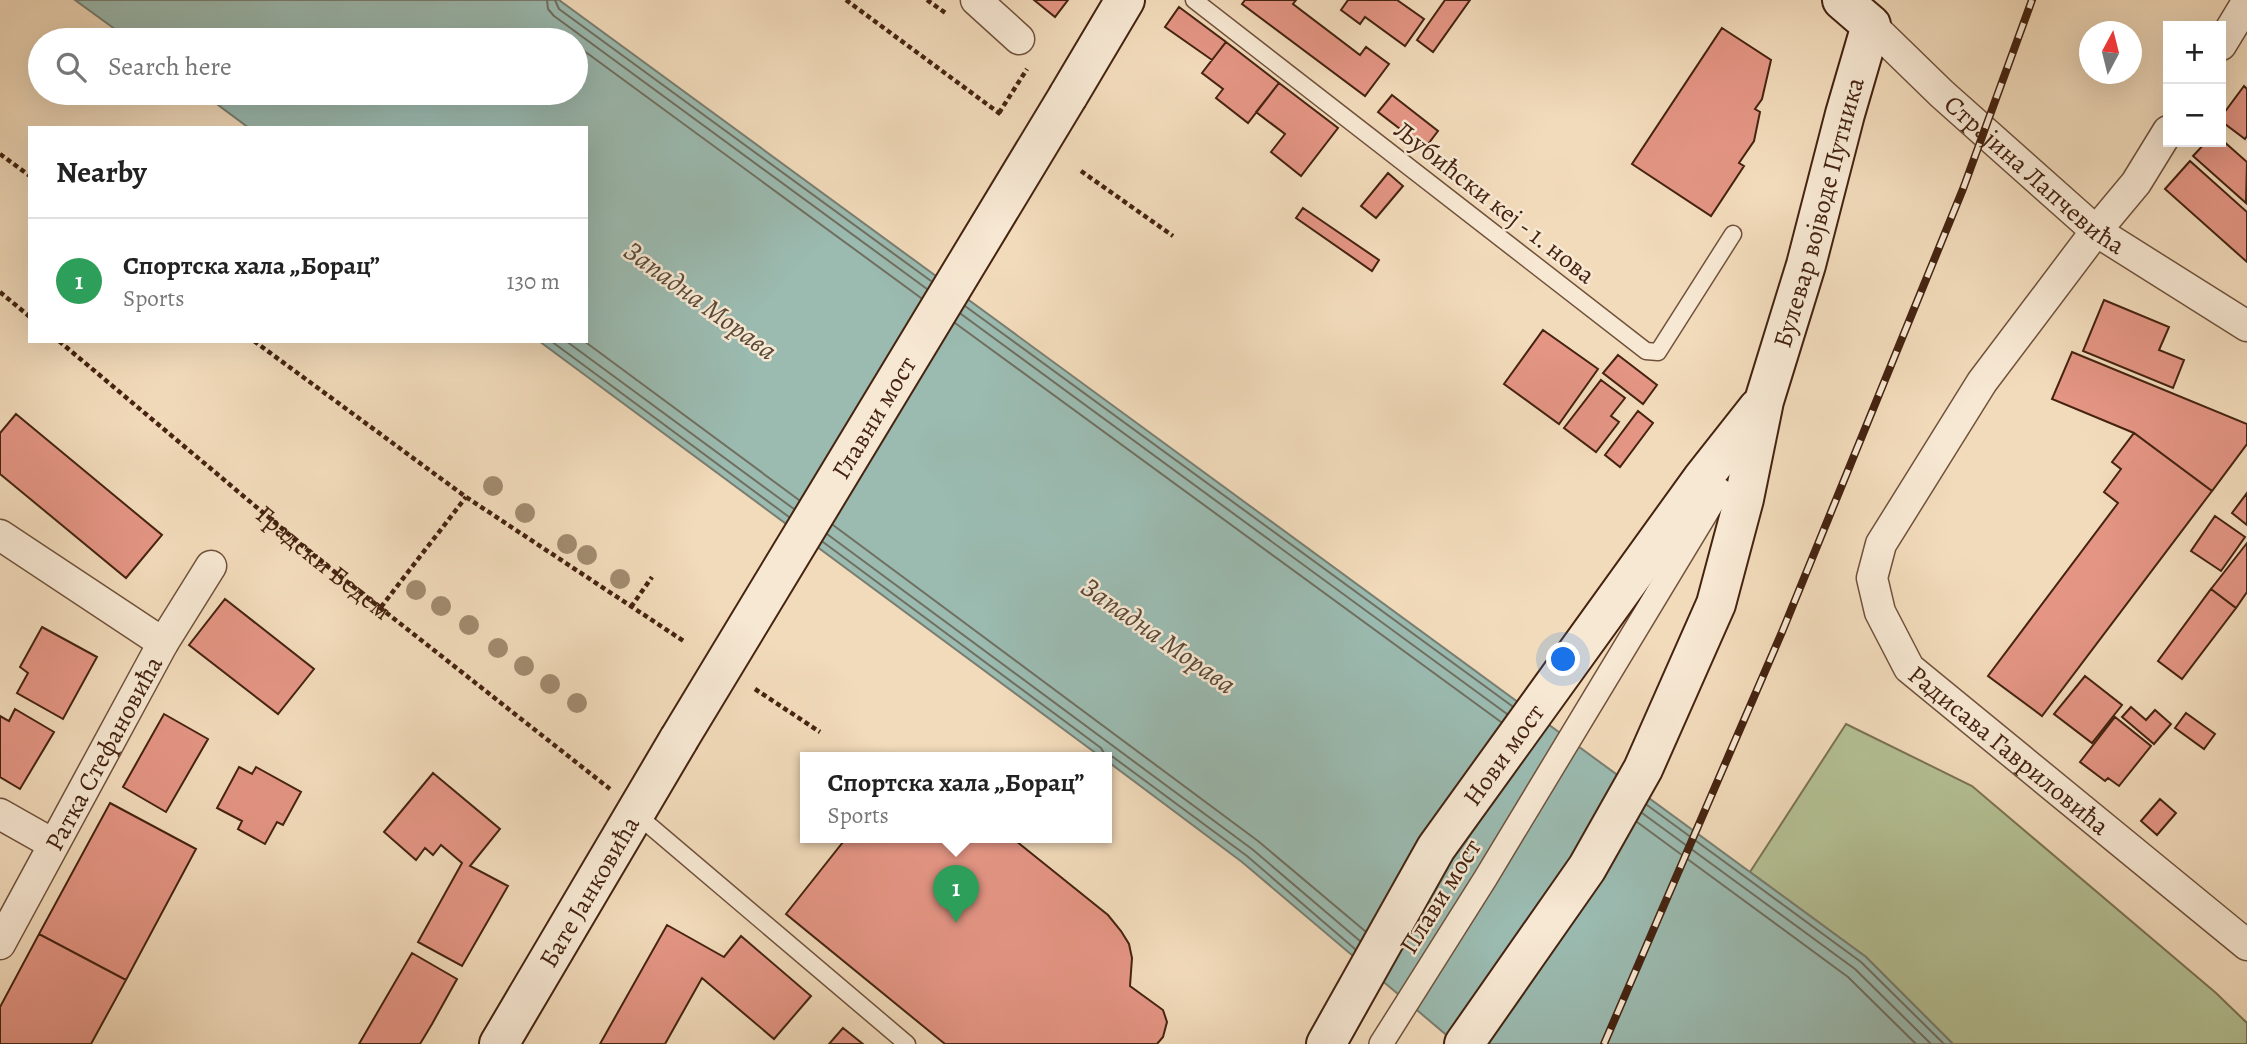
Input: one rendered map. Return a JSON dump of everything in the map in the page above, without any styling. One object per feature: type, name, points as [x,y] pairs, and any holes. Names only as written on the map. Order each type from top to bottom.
[{"type":"main road","name":"Главни мост","points":[[679,739],[1125,0]]},
{"type":"main road","name":"Страјина Лапчевића","points":[[1842,0],[1871,26]]},
{"type":"main road","name":"Булевар војводе Путника","points":[[1722,490],[1763,401],[1806,265],[1871,26]]},
{"type":"main road","name":"Нови мост","points":[[1326,1044],[1436,848],[1722,490]]},
{"type":"main road","points":[[1464,1044],[1587,868],[1643,769],[1716,604],[1722,490]]},
{"type":"main road","name":"Бате Јанковића","points":[[499,1044],[679,739]]},
{"type":"street","points":[[976,0],[1019,39]]},
{"type":"street","points":[[2226,37],[2247,2]]},
{"type":"street","name":"Страјина Лапчевића","points":[[1871,26],[1942,94],[2096,231],[2247,326]]},
{"type":"street","name":"Радисава Гавриловића","points":[[2163,139],[2136,183],[2096,231],[1982,382],[1881,544],[1872,578],[1880,612],[1909,668],[2247,945]]},
{"type":"street","name":"Плави мост","points":[[1381,1044],[1722,490]]},
{"type":"street","points":[[0,535],[163,643]]},
{"type":"street","name":"Ратка Стефановића","points":[[0,944],[163,643],[212,566]]},
{"type":"street","points":[[0,814],[53,844]]},
{"type":"lane","name":"Љубићски кеј - 1. нова","points":[[1194,0],[1646,351],[1658,352],[1733,234]]},
{"type":"lane","points":[[636,814],[907,1044]]},
{"type":"path","points":[[846,0],[1001,114],[1027,69]]},
{"type":"path","points":[[0,154],[28,175]]},
{"type":"path","points":[[1081,171],[1173,236]]},
{"type":"path","points":[[0,292],[28,315]]},
{"type":"path","name":"Градски Бедем","points":[[61,343],[317,558],[595,777]]},
{"type":"path","points":[[257,343],[466,497],[685,642]]},
{"type":"path","points":[[381,607],[466,497]]},
{"type":"path","points":[[631,607],[652,577]]},
{"type":"path","points":[[755,689],[820,732]]},
{"type":"green space","points":[[1846,724],[1972,786],[2216,993],[2247,1023],[2247,1044],[1953,1044],[1866,957],[1750,872]]},
{"type":"water","name":"Западна Морава","points":[[75,0],[559,0],[1866,957],[1953,1044],[1457,1044],[1242,862],[1112,765],[1112,752],[1094,752],[542,343],[588,343],[588,126],[246,126],[218,105],[588,105],[588,28],[114,28]]},
{"type":"building","points":[[1034,0],[1068,0],[1055,17]]},
{"type":"building","points":[[1245,0],[1296,0],[1293,4],[1360,55],[1366,47],[1389,64],[1365,96],[1242,4]]},
{"type":"building","points":[[1348,0],[1397,0],[1424,19],[1405,46],[1365,17],[1360,24],[1341,10]]},
{"type":"building","points":[[1445,0],[1470,0],[1433,52],[1417,40]]},
{"type":"building","points":[[1179,7],[1226,42],[1212,60],[1165,27]]},
{"type":"building","points":[[1722,28],[1771,60],[1762,99],[1755,109],[1760,112],[1754,141],[1739,163],[1744,166],[1711,216],[1632,164]]},
{"type":"building","points":[[1226,42],[1279,83],[1248,123],[1216,98],[1223,89],[1202,73]]},
{"type":"building","points":[[1279,83],[1338,128],[1301,176],[1271,152],[1285,134],[1256,112]]},
{"type":"building","points":[[2244,86],[2247,89],[2245,139],[2226,125],[2226,110]]},
{"type":"building","points":[[1392,95],[1438,131],[1425,148],[1378,112]]},
{"type":"building","points":[[2226,143],[2247,162],[2246,203],[2193,156],[2201,147],[2226,147]]},
{"type":"building","points":[[2190,161],[2247,212],[2247,262],[2165,189]]},
{"type":"building","points":[[1388,173],[1403,186],[1376,218],[1361,206]]},
{"type":"building","points":[[1303,208],[1379,260],[1372,271],[1296,218]]},
{"type":"building","points":[[2104,300],[2169,327],[2159,350],[2184,360],[2173,388],[2083,351]]},
{"type":"building","points":[[1543,330],[1598,369],[1559,424],[1504,384]]},
{"type":"building","points":[[2072,352],[2247,424],[2247,444],[2212,491],[2134,433],[2052,399]]},
{"type":"building","points":[[1618,355],[1657,385],[1643,404],[1603,373]]},
{"type":"building","points":[[1601,380],[1625,398],[1611,416],[1619,422],[1596,452],[1564,428]]},
{"type":"building","points":[[1638,411],[1653,423],[1620,467],[1605,455]]},
{"type":"building","points":[[16,414],[162,535],[126,578],[0,474],[0,433]]},
{"type":"building","points":[[2134,433],[2212,491],[2042,716],[1988,676],[2118,503],[2104,492],[2121,469],[2112,462]]},
{"type":"building","points":[[2247,493],[2247,525],[2232,513]]},
{"type":"building","points":[[2215,516],[2245,537],[2221,571],[2191,551]]},
{"type":"building","points":[[2247,543],[2247,592],[2236,608],[2211,589]]},
{"type":"building","points":[[2211,589],[2236,608],[2182,679],[2158,661]]},
{"type":"building","points":[[225,599],[314,669],[278,714],[189,645]]},
{"type":"building","points":[[42,627],[97,657],[63,719],[17,693],[28,673],[20,667]]},
{"type":"building","points":[[2085,676],[2122,705],[2092,743],[2054,714]]},
{"type":"building","points":[[2131,707],[2146,720],[2155,710],[2171,724],[2154,744],[2122,717]]},
{"type":"building","points":[[15,709],[54,732],[20,789],[0,777],[0,716],[9,721]]},
{"type":"building","points":[[2186,713],[2215,734],[2204,749],[2175,728]]},
{"type":"building","points":[[164,714],[208,739],[166,812],[123,787]]},
{"type":"building","points":[[2115,717],[2151,746],[2119,786],[2108,778],[2105,781],[2080,762]]},
{"type":"building","points":[[239,767],[252,774],[256,767],[301,792],[283,825],[277,822],[265,844],[238,829],[242,821],[217,808]]},
{"type":"building","points":[[433,773],[500,829],[470,866],[508,886],[462,966],[418,942],[462,863],[441,845],[433,855],[425,848],[416,860],[384,832]]},
{"type":"building","points":[[2160,799],[2176,813],[2157,835],[2141,821]]},
{"type":"building","points":[[110,803],[196,849],[126,980],[39,934]]},
{"type":"building","points":[[842,843],[1018,843],[1108,915],[1121,931],[1129,944],[1132,958],[1130,986],[1163,1010],[1167,1022],[1163,1037],[1157,1044],[945,1044],[786,914]]},
{"type":"building","points":[[667,925],[724,957],[741,936],[811,996],[774,1039],[702,978],[665,1044],[600,1044]]},
{"type":"building","points":[[39,934],[126,980],[91,1044],[0,1044],[0,1007]]},
{"type":"building","points":[[412,953],[457,979],[432,1024],[420,1044],[359,1044]]},
{"type":"building","points":[[843,1028],[863,1044],[829,1044]]},
{"type":"railway","points":[[1604,1044],[1782,632],[1963,189],[2032,0]]},
{"type":"place","name":"Спортска хала „Борац”","points":[[956,923]]}]
